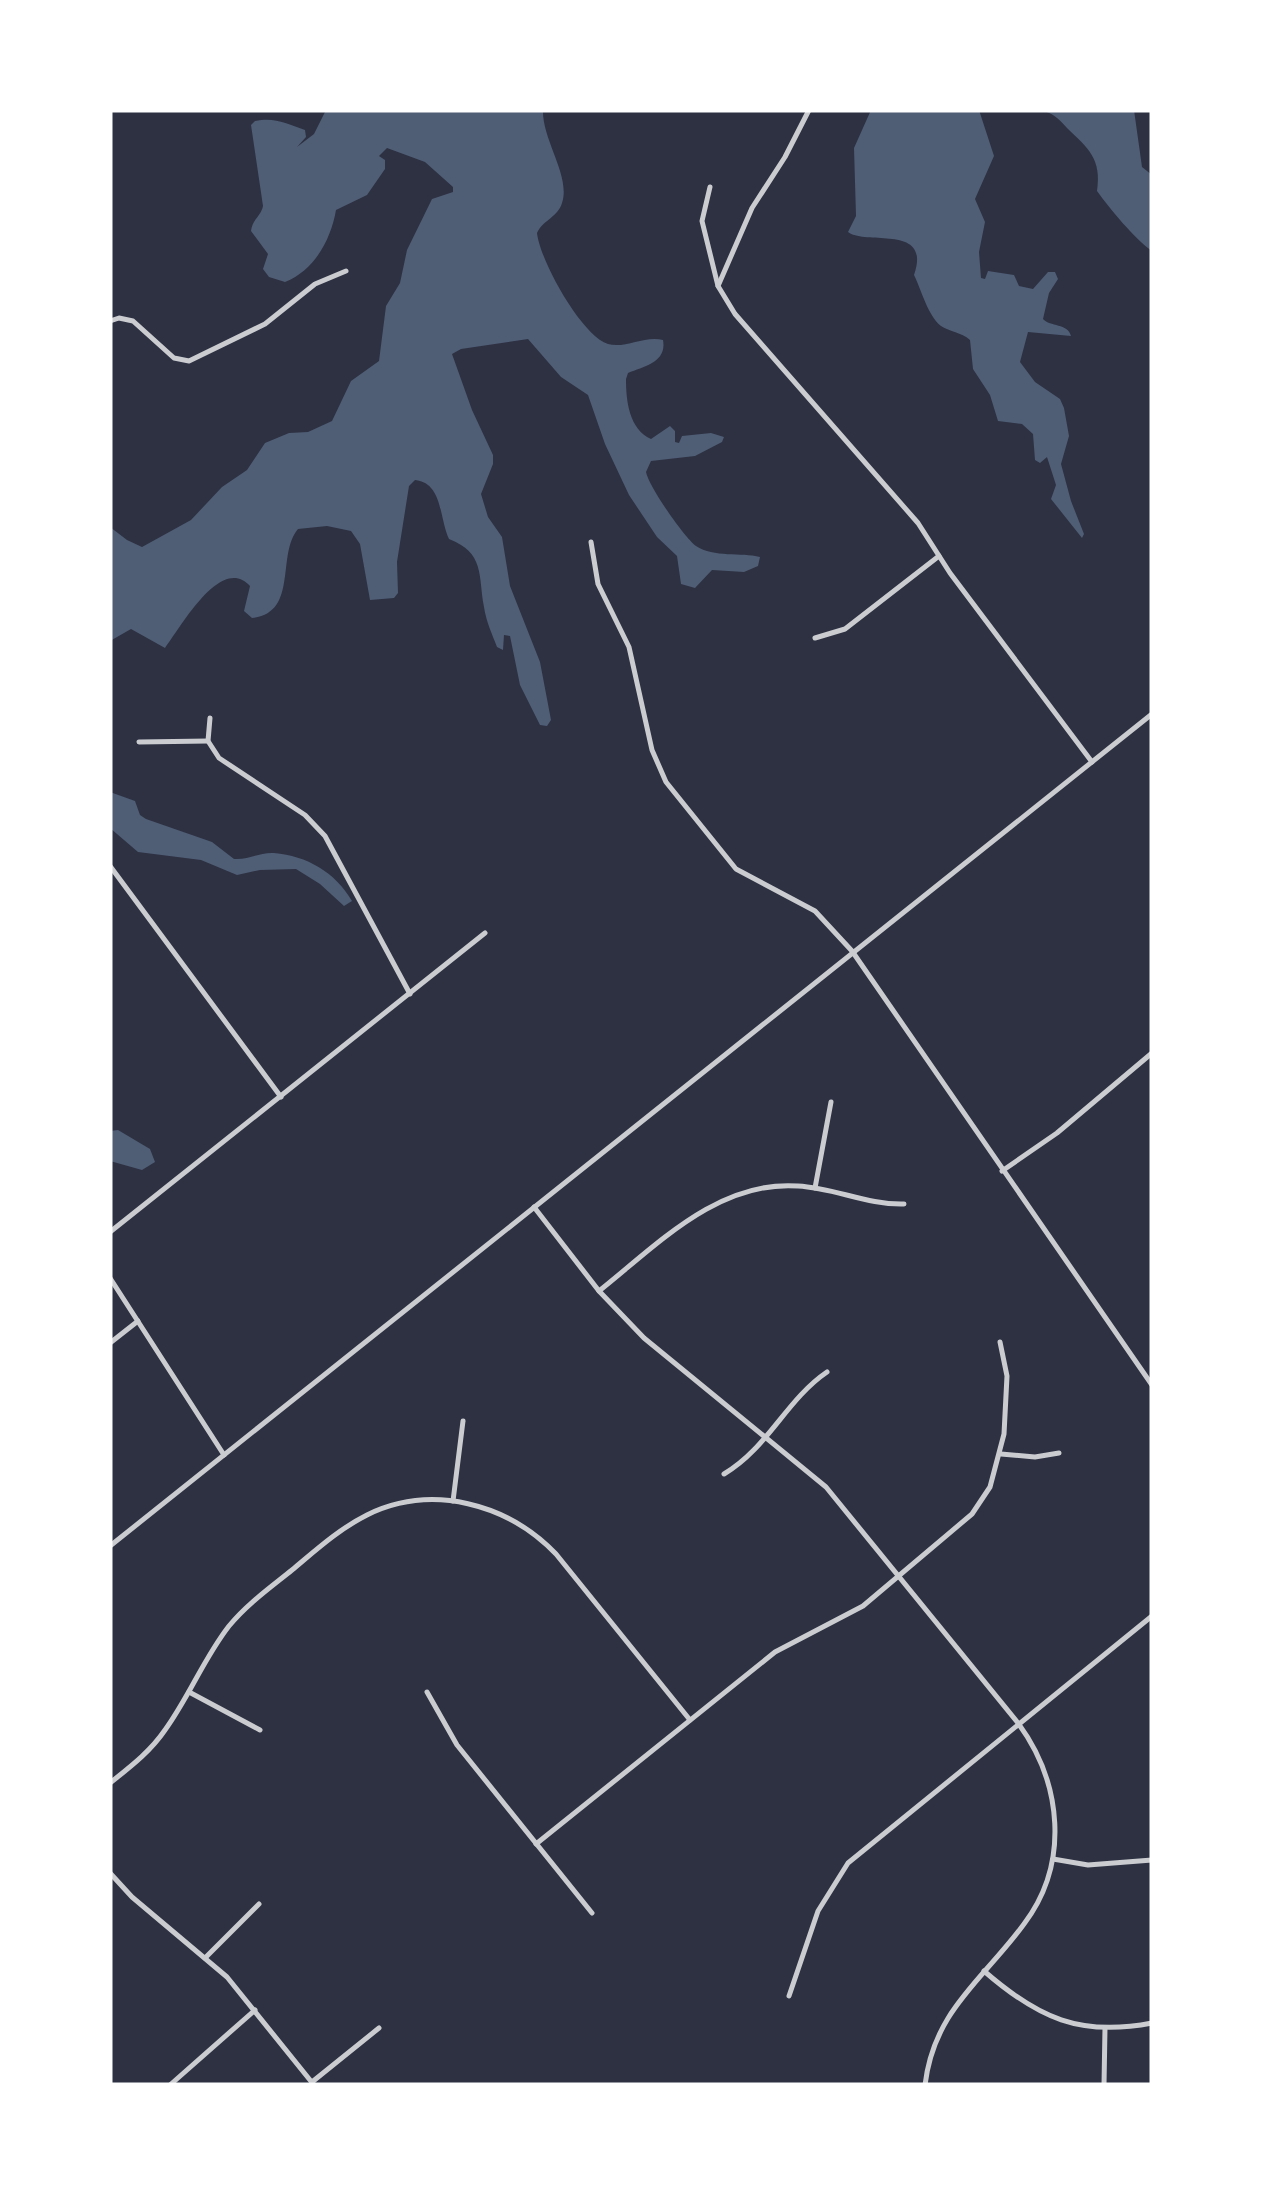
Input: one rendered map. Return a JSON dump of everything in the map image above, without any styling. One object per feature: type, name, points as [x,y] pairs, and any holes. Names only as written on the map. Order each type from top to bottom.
[{"type":"street","points":[[718,286],[752,208],[786,157],[809,110]]},
{"type":"street","points":[[710,187],[702,222],[709,259],[718,286],[736,314],[918,523],[1092,762]]},
{"type":"street","points":[[110,321],[133,321],[174,358],[189,361],[265,324],[316,284],[346,271]]},
{"type":"street","points":[[591,542],[598,584],[629,646],[652,750],[666,782],[736,868],[815,911],[852,951],[1152,1386]]},
{"type":"street","points":[[815,638],[845,629],[939,556]]},
{"type":"street","points":[[110,1546],[1152,714]]},
{"type":"street","points":[[210,718],[208,740],[219,758],[316,825],[410,994]]},
{"type":"street","points":[[139,742],[208,740]]},
{"type":"street","points":[[110,866],[281,1096]]},
{"type":"street","points":[[110,1232],[484,932]]},
{"type":"street","points":[[1002,1171],[1057,1133],[1152,1053]]},
{"type":"street","points":[[815,1188],[831,1102]]},
{"type":"street","points":[[600,1292],[718,1202],[776,1186],[815,1188],[869,1202],[904,1204]]},
{"type":"street","points":[[534,1207],[600,1292],[644,1338],[826,1487],[1018,1723],[1039,1757],[1052,1794],[1056,1829],[1052,1860],[1031,1916],[944,2021],[932,2050],[925,2085]]},
{"type":"street","points":[[110,1278],[224,1455]]},
{"type":"street","points":[[110,1343],[138,1321]]},
{"type":"street","points":[[536,1844],[775,1652],[847,1616],[972,1514],[990,1486],[1001,1454],[1008,1376],[1000,1342]]},
{"type":"street","points":[[724,1474],[750,1457],[795,1400],[828,1372]]},
{"type":"street","points":[[453,1501],[463,1421]]},
{"type":"street","points":[[1001,1454],[1059,1454]]},
{"type":"street","points":[[110,1783],[156,1744],[220,1639],[244,1609],[367,1515],[423,1500],[453,1501],[504,1515],[546,1543],[690,1720]]},
{"type":"street","points":[[789,1996],[818,1912],[848,1863],[1152,1616]]},
{"type":"street","points":[[188,1692],[260,1730]]},
{"type":"street","points":[[427,1692],[456,1745],[592,1913]]},
{"type":"street","points":[[1052,1860],[1088,1865],[1152,1860]]},
{"type":"street","points":[[110,1874],[226,1977],[312,2084],[378,2028]]},
{"type":"street","points":[[205,1958],[260,1904]]},
{"type":"street","points":[[984,1971],[1012,1995],[1048,2016],[1079,2026],[1106,2028],[1152,2023]]},
{"type":"street","points":[[170,2085],[254,2010]]},
{"type":"street","points":[[1104,2085],[1106,2028]]},
{"type":"water","points":[[326,110],[543,110],[564,192],[560,208],[537,233],[554,278],[586,327],[608,344],[663,340],[658,358],[628,373],[626,379],[630,413],[644,434],[651,439],[670,426],[675,431],[675,442],[679,443],[682,436],[711,433],[724,437],[722,442],[695,456],[651,461],[646,472],[653,489],[696,546],[711,552],[760,557],[758,566],[744,572],[712,570],[695,588],[681,584],[677,556],[657,537],[629,495],[588,395],[561,377],[528,339],[461,349],[452,354],[493,455],[481,494],[488,517],[502,537],[510,586],[540,662],[551,720],[547,726],[540,725],[520,685],[510,636],[504,635],[503,650],[497,647],[486,617],[474,558],[449,539],[435,494],[415,480],[409,486],[397,562],[398,593],[394,598],[370,600],[360,544],[351,531],[327,526],[298,529],[288,553],[281,594],[267,614],[252,618],[244,611],[250,586],[239,579],[227,579],[203,597],[165,648],[131,629],[110,641],[110,527],[142,547],[191,520],[222,487],[247,470],[265,443],[332,421],[351,381],[379,361],[386,306],[400,283],[407,250],[432,199],[453,192],[453,187],[425,162],[387,148],[379,156],[385,160],[385,169],[367,195],[336,210],[326,242],[313,262],[285,282],[269,277],[263,269],[268,254],[251,231],[263,206],[251,125],[269,120],[305,130],[306,137],[297,147],[314,134]]},
{"type":"water","points":[[871,110],[979,110],[994,156],[975,199],[985,222],[979,252],[981,278],[985,279],[988,271],[1014,275],[1019,286],[1033,289],[1048,272],[1055,272],[1058,279],[1049,293],[1043,319],[1066,329],[1071,336],[1028,332],[1020,362],[1035,382],[1060,399],[1064,408],[1069,436],[1061,464],[1084,534],[1082,538],[1051,499],[1056,485],[1047,457],[1040,463],[1035,460],[1033,434],[1022,424],[998,421],[990,395],[973,369],[970,340],[941,326],[932,316],[914,275],[914,248],[894,239],[848,232],[856,216],[854,148]]},
{"type":"water","points":[[1041,110],[1134,110],[1142,167],[1152,175],[1152,251],[1097,191],[1097,170],[1087,148],[1058,119]]},
{"type":"water","points":[[110,792],[135,801],[140,815],[146,819],[212,842],[234,859],[274,853],[309,862],[329,874],[352,901],[344,906],[296,869],[237,875],[201,860],[138,852],[110,828]]},
{"type":"water","points":[[118,1130],[150,1149],[155,1162],[142,1170],[110,1161],[110,1131]]}]
